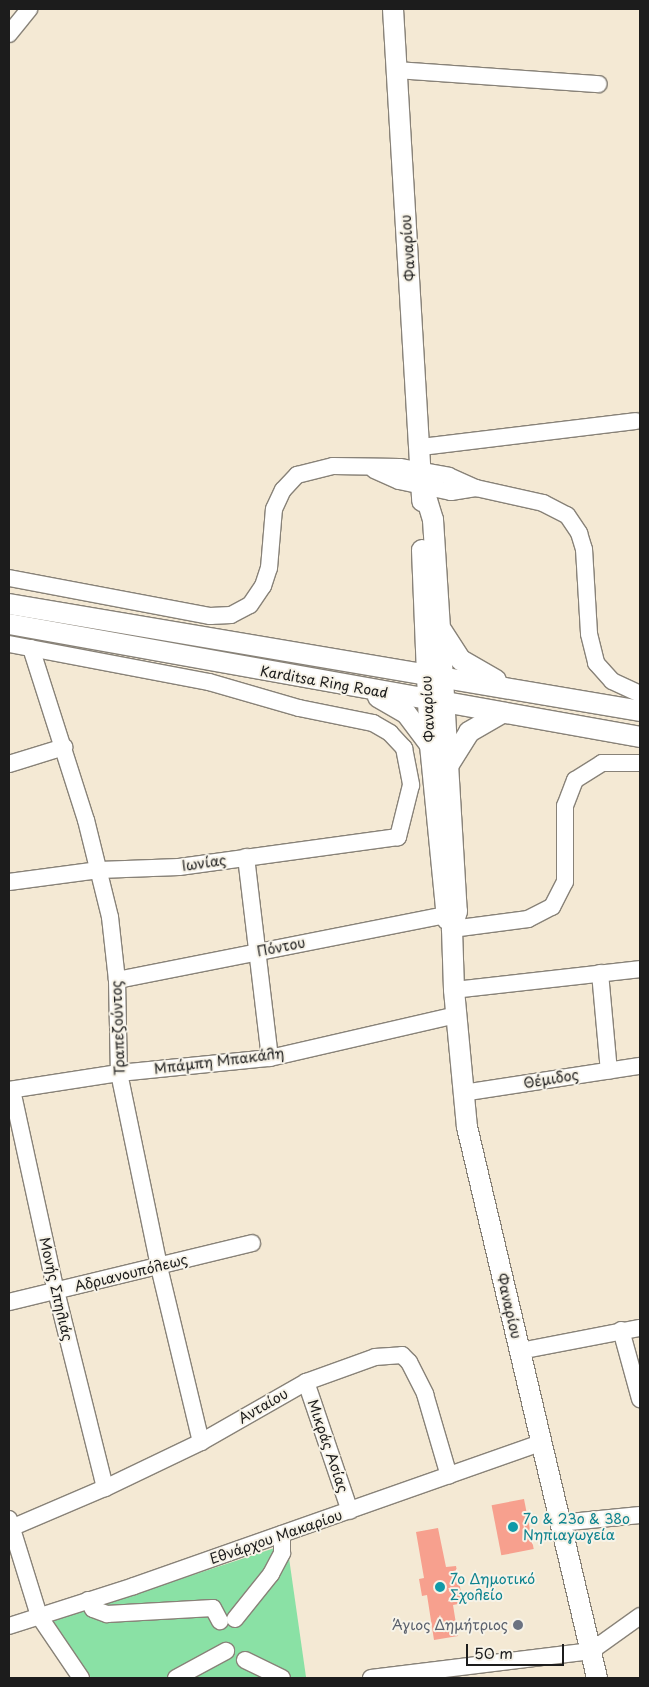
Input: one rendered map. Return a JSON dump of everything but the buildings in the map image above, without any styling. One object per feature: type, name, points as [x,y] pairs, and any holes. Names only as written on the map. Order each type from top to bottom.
[{"type":"main road","name":"Φαναρίου","points":[[393,9],[427,520],[436,702],[448,766],[457,910],[448,922]]},
{"type":"main road","name":"Karditsa Ring Road","points":[[9,604],[640,712]]},
{"type":"main road","name":"Karditsa Ring Road","points":[[9,624],[366,690],[640,737]]},
{"type":"main road","points":[[399,670],[433,627],[471,668],[521,691]]},
{"type":"main road","points":[[366,690],[406,713],[430,745]]},
{"type":"main road","name":"Φαναρίου","points":[[436,702],[430,745],[448,922],[462,1093],[467,1127],[597,1678]]},
{"type":"main road","points":[[448,766],[469,732],[502,713]]},
{"type":"street","points":[[9,34],[29,9]]},
{"type":"street","points":[[397,70],[599,84]]},
{"type":"street","points":[[421,447],[635,422]]},
{"type":"street","points":[[9,578],[210,616],[231,615],[250,605],[263,586],[269,568],[274,509],[290,481],[302,473],[322,467],[370,468],[423,479],[451,492],[476,488],[543,503],[562,511],[572,520],[584,548],[589,634],[596,663],[612,681],[640,694]]},
{"type":"street","points":[[9,644],[31,648]]},
{"type":"street","name":"Τραπεζούντος","points":[[31,648],[64,747],[99,870],[111,926],[117,980],[119,1073],[159,1267],[202,1442]]},
{"type":"street","name":"Ιωνίας","points":[[9,882],[99,870],[179,867],[398,837],[410,795],[408,757],[398,740],[373,723],[299,708],[209,682],[31,648]]},
{"type":"street","points":[[9,764],[64,747]]},
{"type":"street","name":"Πόντου","points":[[117,980],[258,952],[448,922],[528,919],[552,907],[564,882],[565,806],[575,780],[602,763],[640,763]]},
{"type":"street","points":[[246,858],[270,1058]]},
{"type":"street","points":[[454,990],[640,969]]},
{"type":"street","points":[[600,974],[609,1070]]},
{"type":"street","name":"Μπάμπη Μπακάλη","points":[[10,1090],[119,1073],[270,1058],[456,1015]]},
{"type":"street","name":"Θέμιδος","points":[[462,1093],[640,1066]]},
{"type":"street","name":"Μονής Σπηλιάς","points":[[10,1090],[56,1291],[105,1488]]},
{"type":"street","name":"Αδριανουπόλεως","points":[[9,1302],[252,1243]]},
{"type":"street","points":[[520,1351],[621,1330],[640,1328]]},
{"type":"street","points":[[621,1330],[640,1399]]},
{"type":"street","name":"Ανταίου","points":[[10,1523],[105,1488],[202,1442],[306,1382],[375,1357],[402,1355],[409,1362],[421,1384],[449,1476]]},
{"type":"street","name":"Μικράς Ασίας","points":[[306,1382],[350,1511]]},
{"type":"street","name":"Εθνάρχου Μακαρίου","points":[[9,1626],[542,1444]]},
{"type":"street","points":[[560,1523],[640,1515]]},
{"type":"street","points":[[10,1523],[39,1616],[81,1678]]},
{"type":"street","points":[[88,1600],[93,1609],[107,1614],[213,1608],[228,1620],[271,1574],[282,1553],[282,1534]]},
{"type":"street","points":[[371,1678],[452,1674],[591,1652],[640,1616]]},
{"type":"street","points":[[176,1678],[226,1651]]},
{"type":"street","points":[[245,1660],[282,1678]]},
{"type":"green space","points":[[287,1544],[306,1677],[91,1678],[53,1621]]},
{"type":"place","name":"7ο & 23ο & 38ο Νηπιαγωγεία","points":[[513,1527]]},
{"type":"place","name":"7ο Δημοτικό Σχολείο","points":[[440,1587]]},
{"type":"place","name":"Άγιος Δημήτριος","points":[[518,1625]]}]
